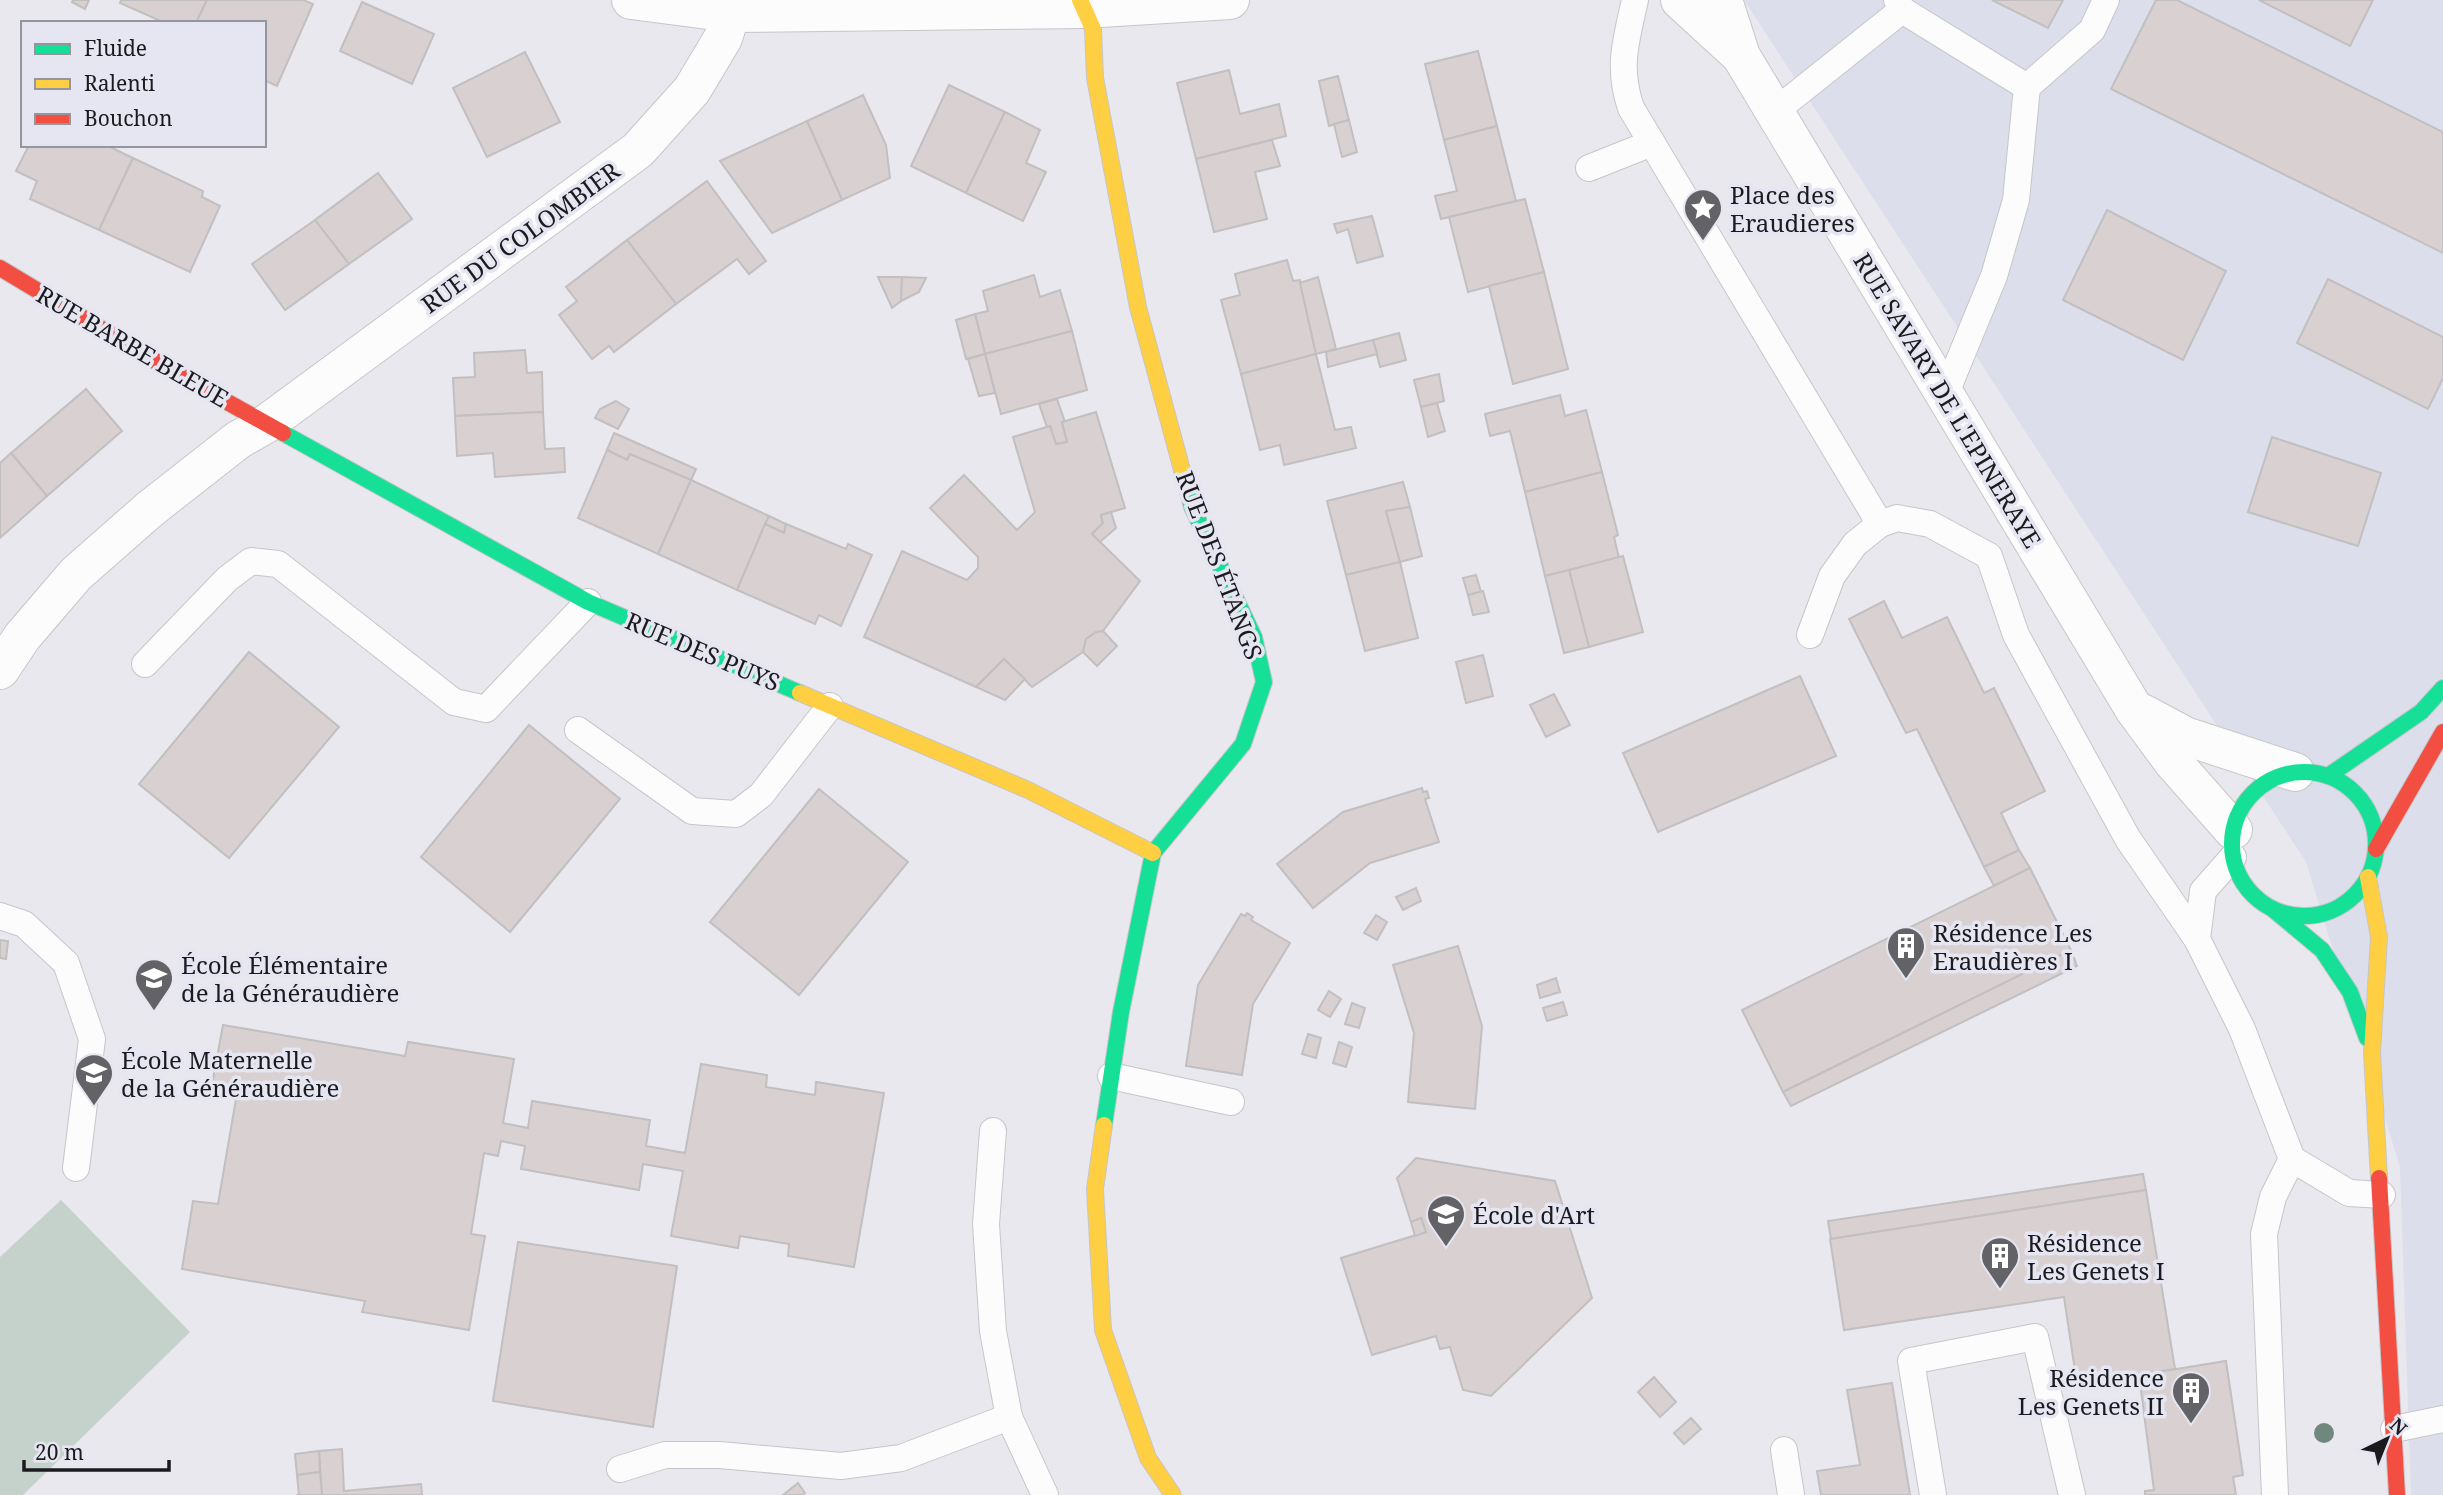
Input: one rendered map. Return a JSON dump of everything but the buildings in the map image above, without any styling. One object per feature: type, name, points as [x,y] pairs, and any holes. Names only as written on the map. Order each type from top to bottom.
[{"type":"street","points":[[631,0],[731,13],[1230,0]]},
{"type":"street","name":"RUE SAVARY DE L'EPINERAYE","points":[[1680,0],[1741,56]]},
{"type":"street","name":"RUE SAVARY DE L'EPINERAYE","points":[[1723,0],[1741,56],[2134,709],[2233,844]]},
{"type":"street","name":"RUE DES ÉTANGS","points":[[1082,4],[1093,29],[1095,78],[1138,307],[1192,507],[1254,637],[1264,682],[1243,744],[1153,853],[1111,1076],[1095,1189],[1103,1330],[1148,1458],[1173,1495]]},
{"type":"street","name":"RUE DU COLOMBIER","points":[[0,670],[22,637],[76,574],[150,509],[238,440],[266,424],[638,150],[692,90],[723,38],[731,13]]},
{"type":"street","name":"RUE BARBE BLEUE","points":[[0,268],[266,424]]},
{"type":"street","name":"RUE DES PUYS","points":[[266,424],[588,602],[1028,790],[1153,853]]},
{"type":"street","points":[[2372,1054],[2350,992],[2322,950],[2256,897],[2241,879],[2233,844],[2241,809],[2254,791],[2273,779],[2312,774],[2421,712],[2443,688]]},
{"type":"street","points":[[2134,709],[2185,736],[2312,774],[2349,788],[2364,805],[2374,826],[2376,849]]},
{"type":"street","points":[[2274,910],[2296,915],[2317,915],[2338,908],[2356,894],[2368,877],[2376,849],[2443,732]]},
{"type":"street","points":[[2368,877],[2379,937],[2372,1054],[2397,1495]]},
{"type":"lane","points":[[1634,0],[1622,68],[1623,86],[1631,108],[1880,524]]},
{"type":"lane","points":[[1945,396],[1994,276],[2016,200],[2026,87],[2092,30],[2106,0]]},
{"type":"lane","points":[[1774,111],[1899,5],[2026,87]]},
{"type":"lane","points":[[1589,168],[1652,143]]},
{"type":"lane","points":[[1810,635],[1832,576],[1855,544],[1880,524],[1897,518],[1930,524],[1989,556],[2016,635],[2128,839],[2197,939],[2242,1029],[2291,1159],[2349,1193],[2382,1195]]},
{"type":"lane","points":[[1989,556],[2028,532]]},
{"type":"lane","points":[[145,664],[227,579],[251,561],[278,564],[454,702],[486,709],[588,602]]},
{"type":"lane","points":[[578,730],[692,811],[736,814],[761,794],[830,706]]},
{"type":"lane","points":[[2197,939],[2203,891],[2233,844]]},
{"type":"lane","points":[[0,916],[24,924],[66,963],[92,1039],[76,1168]]},
{"type":"lane","points":[[1111,1076],[1231,1102]]},
{"type":"lane","points":[[993,1131],[986,1224],[993,1331],[1009,1417],[1045,1495]]},
{"type":"lane","points":[[2276,1495],[2264,1234],[2273,1196],[2291,1159]]},
{"type":"lane","points":[[1933,1495],[1911,1360],[2035,1337],[2072,1495]]},
{"type":"lane","points":[[621,1468],[665,1455],[720,1455],[841,1466],[901,1458],[1009,1417]]},
{"type":"lane","points":[[2393,1429],[2443,1419]]},
{"type":"lane","points":[[1784,1450],[1791,1495]]},
{"type":"shaded area","points":[[1744,0],[2443,0],[2443,1495],[2411,1495],[2400,1167],[2306,862]]},
{"type":"shaded area","points":[[61,1200],[190,1332],[23,1495],[0,1495],[0,1257]]},
{"type":"traffic: fast","points":[[283,433],[588,602],[800,693]]},
{"type":"traffic: fast","points":[[1104,1125],[1121,1012],[1153,853],[1243,744],[1264,682],[1254,637],[1192,507],[1182,470]]},
{"type":"traffic: fast","points":[[2328,776],[2421,712],[2443,688]]},
{"type":"traffic: fast","points":[[2304,772],[2331,778],[2355,793],[2370,817],[2376,844],[2370,871],[2355,895],[2331,910],[2304,916],[2277,910],[2253,895],[2238,871],[2232,844],[2238,817],[2253,793],[2277,778],[2304,772]]},
{"type":"traffic: fast","points":[[2274,910],[2322,950],[2350,992],[2367,1038]]},
{"type":"traffic: slow","points":[[1080,0],[1093,29],[1095,78],[1138,307],[1182,470]]},
{"type":"traffic: slow","points":[[800,693],[1028,790],[1153,853]]},
{"type":"traffic: slow","points":[[2368,877],[2379,937],[2372,1053],[2379,1178]]},
{"type":"traffic: slow","points":[[1104,1125],[1095,1189],[1103,1330],[1148,1458],[1173,1495]]},
{"type":"traffic: jam","points":[[0,268],[175,373],[283,433]]},
{"type":"traffic: jam","points":[[2376,849],[2443,732]]},
{"type":"traffic: jam","points":[[2379,1178],[2397,1495]]},
{"type":"place","name":"Place des Eraudieres","points":[[1703,242]]},
{"type":"place","name":"Résidence Les Eraudières I","points":[[1906,980]]},
{"type":"place","name":"École Élémentaire de la Généraudière","points":[[154,1012]]},
{"type":"place","name":"École Maternelle de la Généraudière","points":[[94,1107]]},
{"type":"place","name":"École d'Art","points":[[1446,1248]]},
{"type":"place","name":"Résidence Les Genets I","points":[[2000,1290]]},
{"type":"place","name":"Résidence Les Genets II","points":[[2191,1425]]}]
